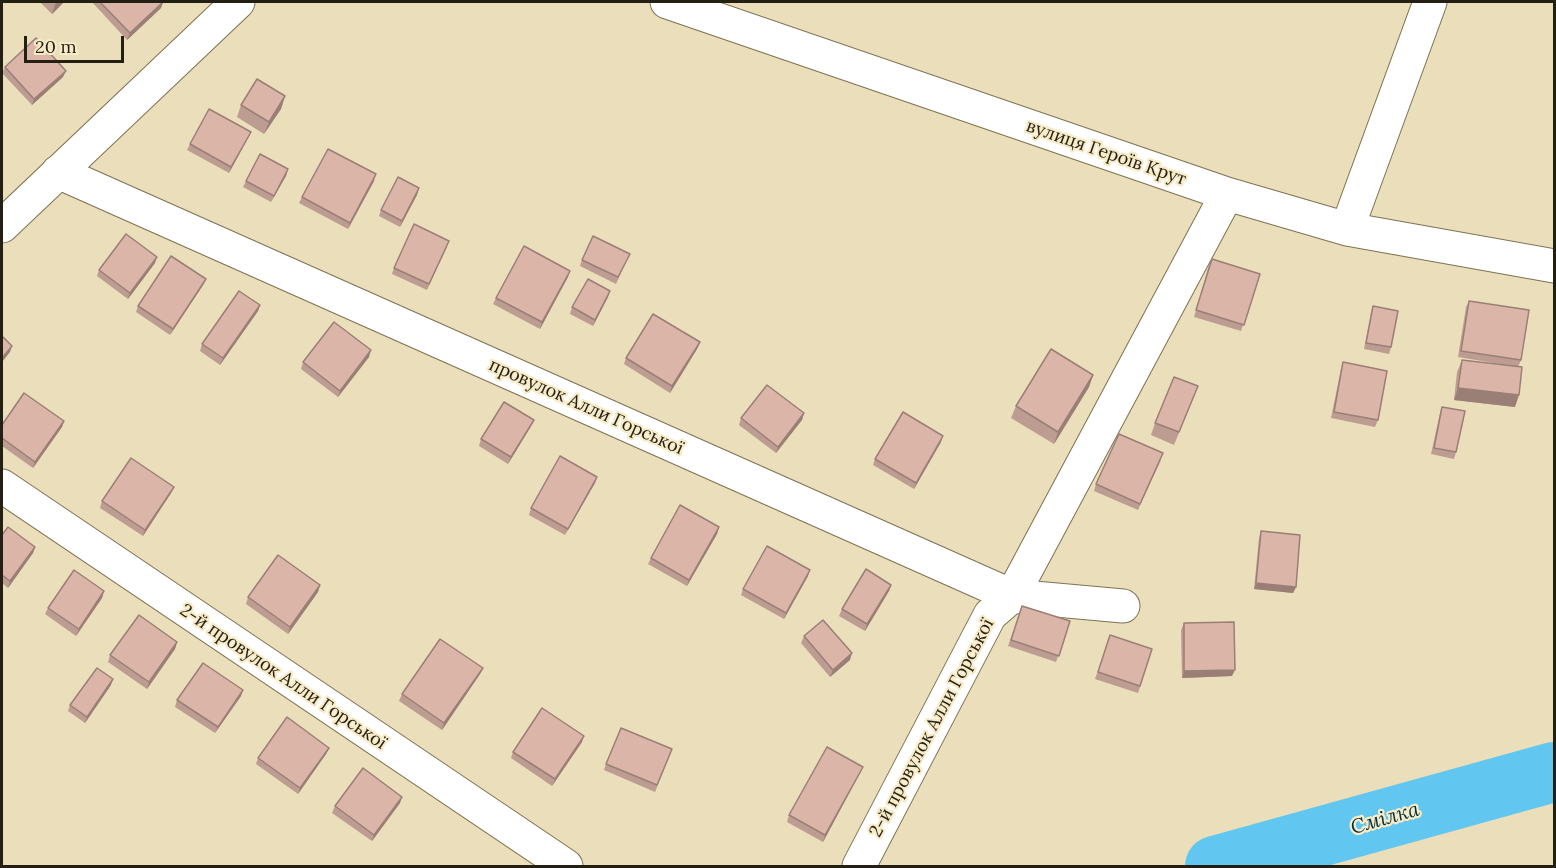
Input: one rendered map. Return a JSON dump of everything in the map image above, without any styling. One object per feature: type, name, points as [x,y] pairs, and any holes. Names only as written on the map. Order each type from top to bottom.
[{"type":"street","points":[[2,226],[238,2]]},
{"type":"street","name":"вулиця Героїв Крут","points":[[667,2],[1227,194],[1347,229],[1554,266]]},
{"type":"street","points":[[1347,229],[1430,2]]},
{"type":"street","name":"провулок Алли Горської","points":[[58,172],[1012,596],[1123,606]]},
{"type":"street","points":[[1012,596],[1227,194]]},
{"type":"street","name":"2-й провулок Алли Горської","points":[[2,486],[566,867]]},
{"type":"street","name":"2-й провулок Алли Горської","points":[[860,867],[990,615],[1012,596]]},
{"type":"building","points":[[100,2],[163,2],[130,33]]},
{"type":"building","points":[[36,38],[66,71],[34,99],[5,67]]},
{"type":"building","points":[[257,79],[285,96],[269,122],[241,105]]},
{"type":"building","points":[[209,109],[251,132],[231,167],[190,144]]},
{"type":"building","points":[[328,149],[376,174],[350,223],[302,197]]},
{"type":"building","points":[[260,154],[288,169],[274,196],[246,181]]},
{"type":"building","points":[[398,177],[419,188],[402,221],[381,210]]},
{"type":"building","points":[[414,224],[449,241],[429,284],[394,268]]},
{"type":"building","points":[[126,234],[157,257],[130,293],[99,270]]},
{"type":"building","points":[[593,236],[630,254],[618,277],[582,260]]},
{"type":"building","points":[[524,246],[570,271],[542,322],[496,298]]},
{"type":"building","points":[[171,256],[206,279],[173,329],[138,306]]},
{"type":"building","points":[[1212,259],[1260,274],[1244,325],[1196,310]]},
{"type":"building","points":[[588,279],[610,291],[595,320],[572,307]]},
{"type":"building","points":[[239,291],[260,305],[223,358],[202,344]]},
{"type":"building","points":[[1469,301],[1529,310],[1521,360],[1461,351]]},
{"type":"building","points":[[1373,306],[1398,311],[1391,347],[1366,343]]},
{"type":"building","points":[[653,314],[700,342],[672,386],[626,358]]},
{"type":"building","points":[[334,322],[371,350],[340,391],[303,362]]},
{"type":"building","points":[[2,336],[12,346],[2,358]]},
{"type":"building","points":[[1051,349],[1093,375],[1058,432],[1016,406]]},
{"type":"building","points":[[1462,360],[1522,367],[1519,395],[1458,388]]},
{"type":"building","points":[[1343,362],[1387,371],[1378,420],[1334,412]]},
{"type":"building","points":[[1174,377],[1198,386],[1179,432],[1155,423]]},
{"type":"building","points":[[767,385],[804,413],[778,447],[741,418]]},
{"type":"building","points":[[24,393],[64,421],[35,462],[2,438],[2,425]]},
{"type":"building","points":[[504,402],[534,420],[511,457],[481,439]]},
{"type":"building","points":[[1442,407],[1465,411],[1456,452],[1434,448]]},
{"type":"building","points":[[903,412],[943,436],[916,483],[875,459]]},
{"type":"building","points":[[1119,434],[1163,453],[1140,504],[1096,484]]},
{"type":"building","points":[[560,456],[597,477],[568,529],[531,508]]},
{"type":"building","points":[[131,458],[174,487],[145,530],[102,501]]},
{"type":"building","points":[[680,505],[719,527],[689,580],[651,558]]},
{"type":"building","points":[[8,527],[35,547],[10,581],[2,575],[2,535]]},
{"type":"building","points":[[1261,531],[1300,535],[1296,587],[1256,583]]},
{"type":"building","points":[[767,546],[810,570],[786,613],[743,589]]},
{"type":"building","points":[[278,555],[320,585],[290,627],[248,597]]},
{"type":"building","points":[[866,569],[891,585],[867,624],[842,609]]},
{"type":"building","points":[[74,570],[104,591],[79,629],[48,608]]},
{"type":"building","points":[[1022,606],[1070,621],[1059,656],[1011,640]]},
{"type":"building","points":[[139,615],[177,642],[149,682],[110,655]]},
{"type":"building","points":[[823,620],[852,653],[833,670],[804,636]]},
{"type":"building","points":[[1234,622],[1235,670],[1184,671],[1184,623]]},
{"type":"building","points":[[1110,635],[1152,649],[1140,686],[1098,672]]},
{"type":"building","points":[[440,639],[483,668],[444,723],[402,694]]},
{"type":"building","points":[[203,663],[243,690],[218,727],[177,700]]},
{"type":"building","points":[[97,668],[113,679],[87,717],[70,705]]},
{"type":"building","points":[[542,708],[584,736],[555,779],[513,752]]},
{"type":"building","points":[[287,717],[329,748],[300,788],[258,758]]},
{"type":"building","points":[[621,728],[672,749],[657,785],[606,764]]},
{"type":"building","points":[[827,747],[863,767],[825,835],[789,815]]},
{"type":"building","points":[[363,768],[402,797],[374,835],[335,806]]},
{"type":"waterway","name":"Смілка","points":[[1215,866],[1554,772]]}]
